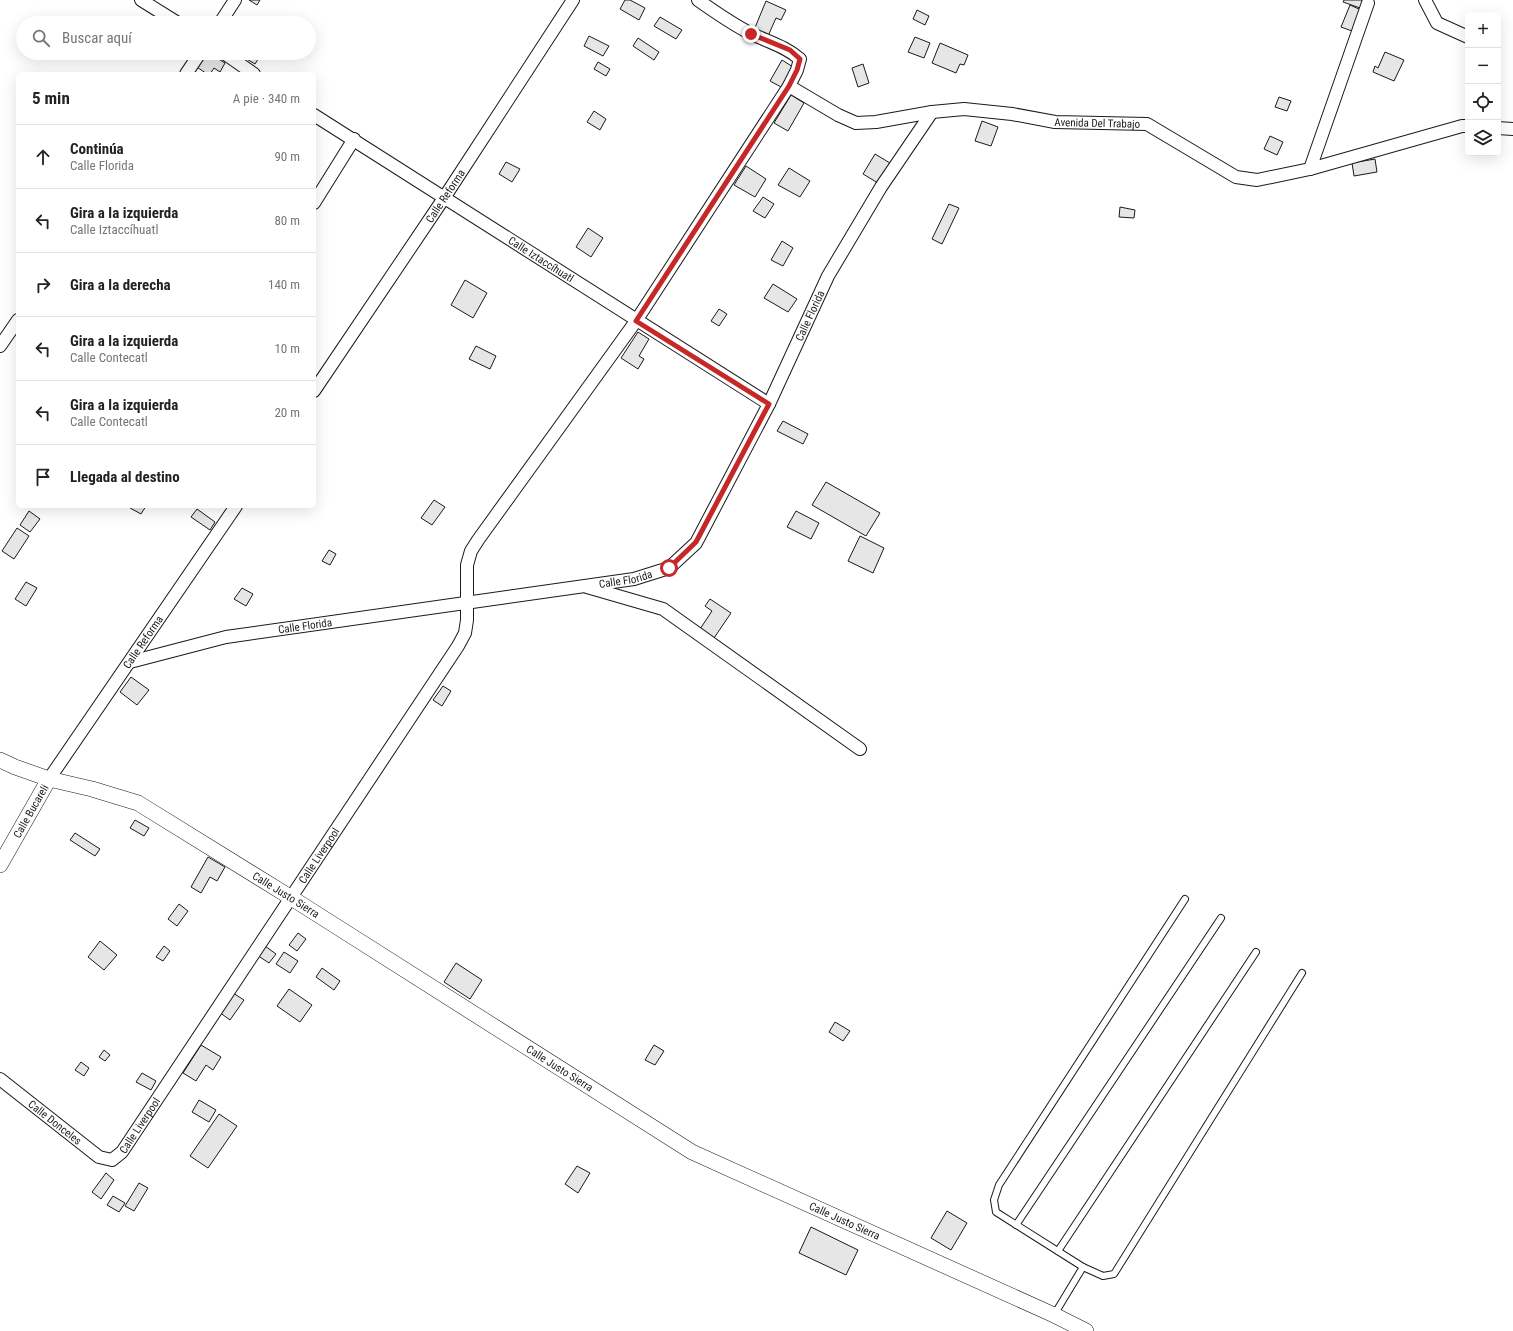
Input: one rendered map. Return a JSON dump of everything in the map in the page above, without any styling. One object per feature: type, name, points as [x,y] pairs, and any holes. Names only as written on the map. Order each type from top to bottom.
[{"type":"street","points":[[141,0],[167,16]]},
{"type":"street","points":[[225,16],[235,0]]},
{"type":"street","name":"Calle Reforma","points":[[316,388],[444,198],[573,0]]},
{"type":"street","name":"Calle Liverpool","points":[[112,1160],[122,1152],[458,646],[465,633],[467,620],[467,565],[471,551],[636,321],[789,86],[797,70],[800,59],[790,50],[751,34],[720,16],[698,0]]},
{"type":"street","points":[[1425,0],[1437,23],[1465,36]]},
{"type":"street","points":[[1310,169],[1368,3]]},
{"type":"street","points":[[187,72],[195,60]]},
{"type":"street","points":[[234,60],[251,72]]},
{"type":"street","name":"Avenida Del Trabajo","points":[[789,86],[838,115],[856,123],[876,122],[932,112],[964,109],[1012,114],[1055,122],[1147,124],[1236,178],[1257,180],[1310,169],[1465,126]]},
{"type":"street","name":"Calle Florida","points":[[130,662],[226,636],[634,579],[669,568],[696,542],[769,404],[828,276],[880,187],[932,112]]},
{"type":"street","name":"Calle Iztaccíhuatl","points":[[316,118],[354,139],[636,321],[769,404]]},
{"type":"street","points":[[1501,128],[1513,129]]},
{"type":"street","points":[[316,200],[354,139]]},
{"type":"street","points":[[0,346],[16,323]]},
{"type":"street","name":"Calle Reforma","points":[[50,779],[235,508]]},
{"type":"street","points":[[584,586],[663,610],[860,749]]},
{"type":"street","name":"Calle Justo Sierra","points":[[0,760],[15,767],[50,779],[92,789],[138,803],[290,897],[692,1152],[1054,1315],[1086,1331]]},
{"type":"street","name":"Calle Bucareli","points":[[0,865],[50,779]]},
{"type":"street","name":"Calle Donceles","points":[[0,1079],[99,1157],[112,1160]]},
{"type":"lane","points":[[1185,899],[999,1185],[994,1200],[996,1212],[1016,1225],[1083,1267],[1103,1276],[1114,1274],[1302,973]]},
{"type":"lane","points":[[1016,1225],[1221,918]]},
{"type":"lane","points":[[1058,1251],[1256,952]]},
{"type":"lane","points":[[1054,1315],[1083,1267]]},
{"type":"building","points":[[249,0],[260,0],[257,5]]},
{"type":"building","points":[[625,0],[630,0],[645,8],[639,20],[620,9]]},
{"type":"building","points":[[1344,0],[1366,0],[1363,9],[1343,2]]},
{"type":"building","points":[[766,1],[786,10],[781,20],[776,18],[768,36],[754,30]]},
{"type":"building","points":[[1350,5],[1361,10],[1352,31],[1341,27]]},
{"type":"building","points":[[917,10],[929,16],[925,25],[913,19]]},
{"type":"building","points":[[660,17],[682,30],[676,39],[654,26]]},
{"type":"building","points":[[589,36],[609,46],[603,56],[584,46]]},
{"type":"building","points":[[915,37],[930,43],[924,58],[908,52]]},
{"type":"building","points":[[638,38],[659,52],[654,60],[633,46]]},
{"type":"building","points":[[940,43],[968,55],[964,65],[960,64],[956,73],[932,63]]},
{"type":"building","points":[[1385,52],[1404,60],[1394,81],[1373,72],[1375,66],[1378,68]]},
{"type":"building","points":[[202,60],[220,60],[225,63],[220,72],[214,68],[211,72],[204,72],[197,67]]},
{"type":"building","points":[[248,60],[258,60],[255,64]]},
{"type":"building","points":[[782,60],[793,67],[781,87],[770,81]]},
{"type":"building","points":[[598,62],[610,69],[606,76],[594,69]]},
{"type":"building","points":[[863,64],[869,83],[858,87],[852,68]]},
{"type":"building","points":[[791,95],[804,103],[788,131],[774,123]]},
{"type":"building","points":[[1279,97],[1291,101],[1287,111],[1275,107]]},
{"type":"building","points":[[594,111],[606,119],[600,130],[587,122]]},
{"type":"building","points":[[982,121],[998,127],[991,146],[975,141]]},
{"type":"building","points":[[1270,136],[1283,142],[1277,155],[1264,149]]},
{"type":"building","points":[[875,154],[890,163],[878,183],[863,174]]},
{"type":"building","points":[[1375,159],[1377,172],[1354,176],[1352,163]]},
{"type":"building","points":[[506,162],[520,169],[512,182],[499,174]]},
{"type":"building","points":[[746,166],[766,179],[755,197],[734,185]]},
{"type":"building","points":[[789,168],[810,181],[800,197],[778,185]]},
{"type":"building","points":[[763,197],[774,204],[765,218],[753,211]]},
{"type":"building","points":[[949,204],[959,208],[942,244],[932,239]]},
{"type":"building","points":[[1120,207],[1135,210],[1134,218],[1119,217]]},
{"type":"building","points":[[588,228],[603,238],[591,257],[576,247]]},
{"type":"building","points":[[782,241],[793,248],[783,266],[771,260]]},
{"type":"building","points":[[465,280],[487,293],[473,318],[451,305]]},
{"type":"building","points":[[773,284],[797,299],[788,312],[764,298]]},
{"type":"building","points":[[719,309],[727,314],[719,326],[711,321]]},
{"type":"building","points":[[638,332],[649,339],[639,356],[644,359],[638,369],[621,358]]},
{"type":"building","points":[[476,346],[496,356],[490,369],[469,359]]},
{"type":"building","points":[[783,421],[808,434],[803,444],[777,431]]},
{"type":"building","points":[[826,482],[880,513],[866,536],[812,505]]},
{"type":"building","points":[[434,500],[445,507],[432,525],[421,518]]},
{"type":"building","points":[[130,508],[145,508],[141,514]]},
{"type":"building","points":[[197,509],[215,522],[210,530],[191,517]]},
{"type":"building","points":[[29,511],[40,519],[30,532],[20,525]]},
{"type":"building","points":[[796,511],[819,523],[811,539],[787,527]]},
{"type":"building","points":[[17,528],[29,536],[14,559],[2,551]]},
{"type":"building","points":[[860,536],[884,548],[873,573],[848,561]]},
{"type":"building","points":[[329,550],[336,554],[330,565],[322,561]]},
{"type":"building","points":[[26,582],[37,588],[26,606],[15,599]]},
{"type":"building","points":[[242,588],[253,594],[246,606],[234,599]]},
{"type":"building","points":[[710,599],[731,613],[714,638],[700,629],[712,611],[705,606]]},
{"type":"building","points":[[131,677],[149,690],[137,705],[120,692]]},
{"type":"building","points":[[443,686],[451,691],[442,706],[433,700]]},
{"type":"building","points":[[135,820],[149,828],[144,836],[130,828]]},
{"type":"building","points":[[75,833],[100,849],[95,856],[70,840]]},
{"type":"building","points":[[208,857],[225,867],[217,881],[210,877],[201,893],[191,887]]},
{"type":"building","points":[[179,904],[188,911],[177,926],[168,919]]},
{"type":"building","points":[[298,933],[306,939],[297,951],[289,945]]},
{"type":"building","points":[[100,941],[117,955],[104,970],[88,957]]},
{"type":"building","points":[[164,946],[170,951],[163,961],[156,957]]},
{"type":"building","points":[[265,946],[276,954],[269,963],[257,955]]},
{"type":"building","points":[[284,952],[298,961],[290,973],[276,964]]},
{"type":"building","points":[[456,963],[482,980],[470,999],[444,982]]},
{"type":"building","points":[[322,968],[340,981],[334,990],[316,977]]},
{"type":"building","points":[[289,989],[312,1005],[300,1022],[277,1006]]},
{"type":"building","points":[[233,993],[244,1000],[230,1020],[219,1012]]},
{"type":"building","points":[[835,1022],[850,1031],[843,1041],[829,1032]]},
{"type":"building","points":[[201,1045],[221,1057],[213,1070],[206,1065],[196,1081],[183,1073]]},
{"type":"building","points":[[654,1045],[664,1051],[655,1065],[645,1060]]},
{"type":"building","points":[[104,1050],[110,1055],[105,1061],[99,1057]]},
{"type":"building","points":[[81,1062],[89,1068],[84,1076],[75,1070]]},
{"type":"building","points":[[142,1073],[156,1081],[151,1090],[136,1082]]},
{"type":"building","points":[[199,1100],[216,1110],[209,1122],[192,1112]]},
{"type":"building","points":[[219,1114],[237,1126],[208,1168],[190,1156]]},
{"type":"building","points":[[577,1166],[590,1173],[578,1193],[565,1184]]},
{"type":"building","points":[[106,1173],[114,1180],[101,1199],[92,1192]]},
{"type":"building","points":[[139,1183],[148,1188],[134,1211],[125,1206]]},
{"type":"building","points":[[113,1196],[125,1203],[119,1212],[107,1205]]},
{"type":"building","points":[[947,1211],[967,1223],[951,1250],[931,1238]]},
{"type":"building","points":[[811,1227],[858,1250],[846,1275],[799,1253]]},
{"type":"route","points":[[669,568],[696,542],[769,404],[636,321],[789,86],[797,70],[800,59],[790,50],[751,34]]}]
